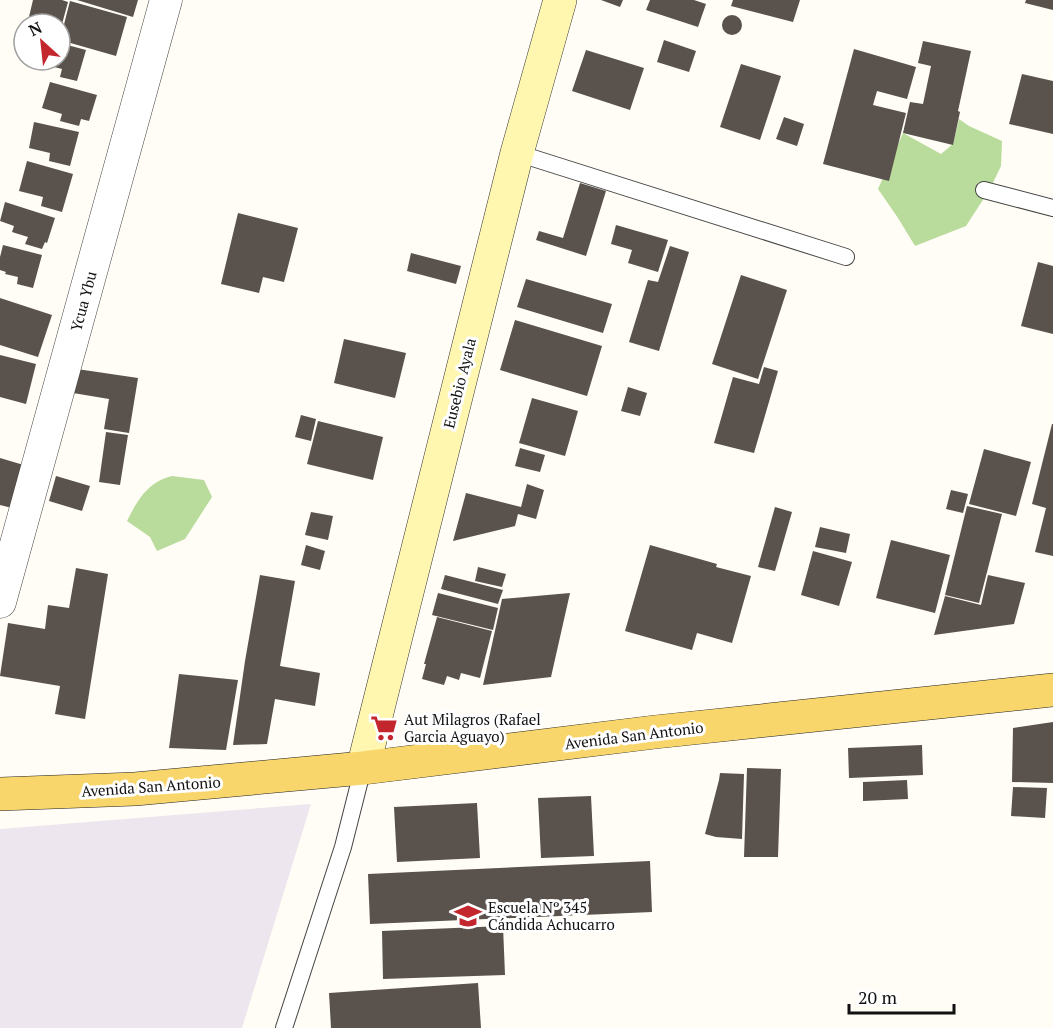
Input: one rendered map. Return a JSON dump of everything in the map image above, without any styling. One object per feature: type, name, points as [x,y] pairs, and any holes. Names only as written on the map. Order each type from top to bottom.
[{"type":"main road","name":"Eusebio Ayala","points":[[363,768],[517,153],[560,0]]},
{"type":"main road","name":"Avenida San Antonio","points":[[0,794],[135,789],[363,768],[667,731],[1053,690]]},
{"type":"street","name":"Ycua Ybu","points":[[0,602],[166,0]]},
{"type":"lane","points":[[517,153],[846,257]]},
{"type":"lane","points":[[984,190],[1053,208]]},
{"type":"lane","points":[[284,1028],[343,847],[363,768]]},
{"type":"shaded area","points":[[311,804],[242,1028],[0,1028],[0,829]]},
{"type":"green space","points":[[959,119],[1002,141],[1001,166],[990,189],[966,226],[915,246],[878,189],[903,133],[941,154],[953,144]]},
{"type":"green space","points":[[172,476],[204,480],[212,497],[185,539],[157,551],[150,537],[127,521],[150,487]]},
{"type":"building","points":[[33,0],[68,2],[65,12],[30,12]]},
{"type":"building","points":[[77,0],[138,0],[133,17]]},
{"type":"building","points":[[601,0],[623,0],[620,7]]},
{"type":"building","points":[[650,0],[694,0],[706,4],[698,27],[646,10]]},
{"type":"building","points":[[733,0],[800,0],[793,22],[731,6]]},
{"type":"building","points":[[1026,0],[1053,0],[1053,10],[1025,3]]},
{"type":"building","points":[[70,1],[127,17],[116,56],[72,43],[72,12],[67,12]]},
{"type":"building","points":[[732,15],[739,18],[742,25],[739,32],[732,35],[725,32],[722,25],[725,18]]},
{"type":"building","points":[[664,40],[696,51],[689,72],[657,62]]},
{"type":"building","points":[[923,41],[971,51],[953,145],[903,133],[910,102],[923,104],[931,66],[918,63]]},
{"type":"building","points":[[72,46],[86,50],[77,81],[60,77],[61,72],[72,72]]},
{"type":"building","points":[[854,49],[916,67],[907,99],[877,91],[873,105],[906,113],[889,181],[823,164]]},
{"type":"building","points":[[586,50],[644,68],[630,110],[572,91]]},
{"type":"building","points":[[741,64],[781,76],[760,140],[720,127]]},
{"type":"building","points":[[1022,74],[1053,81],[1053,134],[1009,124]]},
{"type":"building","points":[[50,82],[97,95],[89,121],[81,119],[79,126],[60,121],[62,114],[42,108]]},
{"type":"building","points":[[784,117],[804,124],[797,146],[776,139]]},
{"type":"building","points":[[34,122],[79,132],[70,166],[49,161],[50,153],[29,148]]},
{"type":"building","points":[[27,161],[73,174],[62,212],[41,206],[43,197],[19,191]]},
{"type":"building","points":[[580,183],[606,191],[586,256],[536,240],[539,231],[563,238]]},
{"type":"building","points":[[5,202],[55,218],[47,243],[45,242],[42,249],[25,244],[28,237],[12,232],[14,226],[0,221]]},
{"type":"building","points":[[238,213],[298,228],[284,282],[263,277],[259,293],[221,284]]},
{"type":"building","points":[[616,225],[668,240],[658,272],[628,263],[632,250],[611,244]]},
{"type":"building","points":[[3,245],[42,255],[33,288],[17,284],[18,277],[5,274],[6,272],[0,270]]},
{"type":"building","points":[[670,246],[689,252],[659,351],[629,342],[648,280],[658,282]]},
{"type":"building","points":[[411,253],[461,266],[456,284],[407,271]]},
{"type":"building","points":[[1038,262],[1053,266],[1053,334],[1021,326]]},
{"type":"building","points":[[741,275],[787,290],[758,379],[712,364]]},
{"type":"building","points":[[526,279],[612,304],[603,333],[517,307]]},
{"type":"building","points":[[0,298],[52,315],[38,357],[0,345]]},
{"type":"building","points":[[515,320],[602,346],[587,396],[500,370]]},
{"type":"building","points":[[344,339],[406,353],[395,398],[334,383]]},
{"type":"building","points":[[0,355],[36,364],[26,404],[0,397]]},
{"type":"building","points":[[764,367],[778,371],[754,453],[714,443],[733,377],[759,384]]},
{"type":"building","points":[[77,369],[138,378],[129,433],[104,429],[109,399],[73,393]]},
{"type":"building","points":[[628,387],[647,393],[640,416],[621,411]]},
{"type":"building","points":[[532,398],[578,411],[565,456],[519,443]]},
{"type":"building","points":[[301,415],[316,419],[311,441],[295,437]]},
{"type":"building","points":[[318,421],[383,437],[373,480],[307,464]]},
{"type":"building","points":[[1052,424],[1053,556],[1035,552],[1046,508],[1032,504]]},
{"type":"building","points":[[106,432],[128,435],[120,485],[99,482]]},
{"type":"building","points":[[520,448],[545,455],[540,472],[515,466]]},
{"type":"building","points":[[984,449],[1031,462],[1016,516],[969,504]]},
{"type":"building","points":[[0,458],[27,466],[16,509],[0,505]]},
{"type":"building","points":[[56,476],[90,486],[82,511],[49,501]]},
{"type":"building","points":[[527,484],[544,490],[536,519],[518,514],[515,526],[453,541],[466,493],[521,507]]},
{"type":"building","points":[[951,490],[968,494],[963,513],[946,509]]},
{"type":"building","points":[[967,506],[1002,514],[979,603],[945,595]]},
{"type":"building","points":[[775,507],[792,512],[775,571],[758,567]]},
{"type":"building","points":[[311,512],[333,516],[328,540],[305,535]]},
{"type":"building","points":[[820,527],[850,534],[846,553],[815,547]]},
{"type":"building","points":[[891,540],[950,555],[935,613],[876,598]]},
{"type":"building","points":[[306,545],[325,551],[320,570],[301,565]]},
{"type":"building","points":[[650,545],[751,576],[732,643],[697,633],[692,650],[625,631]]},
{"type":"building","points":[[813,551],[852,562],[839,606],[801,595]]},
{"type":"building","points":[[478,567],[506,574],[502,587],[475,581]]},
{"type":"building","points":[[76,568],[108,574],[85,719],[55,714],[60,686],[0,676],[8,623],[45,629],[48,605],[69,608]]},
{"type":"building","points":[[260,575],[295,581],[280,666],[320,673],[315,706],[275,699],[267,744],[233,745],[245,661]]},
{"type":"building","points":[[445,575],[503,590],[498,604],[441,589]]},
{"type":"building","points":[[988,575],[1025,583],[1014,624],[934,635],[945,596],[981,605]]},
{"type":"building","points":[[438,593],[498,608],[493,630],[432,615]]},
{"type":"building","points":[[570,593],[551,677],[483,685],[502,599]]},
{"type":"building","points":[[437,617],[492,631],[480,678],[461,673],[459,680],[447,676],[444,685],[422,679]]},
{"type":"building","points":[[179,674],[238,680],[226,750],[169,748]]},
{"type":"building","points":[[1053,722],[1053,783],[1012,782],[1013,728]]},
{"type":"building","points":[[922,745],[923,775],[849,778],[848,748]]},
{"type":"building","points":[[747,768],[781,769],[778,857],[744,857]]},
{"type":"building","points":[[720,773],[744,774],[742,839],[705,834]]},
{"type":"building","points":[[907,780],[908,799],[863,801],[863,782]]},
{"type":"building","points":[[1013,787],[1047,788],[1045,818],[1011,816]]},
{"type":"building","points":[[591,796],[594,856],[541,858],[538,798]]},
{"type":"building","points":[[477,803],[480,858],[397,862],[394,807]]},
{"type":"building","points":[[650,861],[652,912],[370,924],[368,874]]},
{"type":"building","points":[[503,926],[505,975],[383,979],[382,931]]},
{"type":"building","points":[[478,983],[481,1028],[331,1028],[329,993]]},
{"type":"place","name":"Aut Milagros (Rafael Garcia Aguayo)","points":[[384,728]]},
{"type":"place","name":"Escuela Nº 345 Cándida Achucarro","points":[[468,916]]}]
